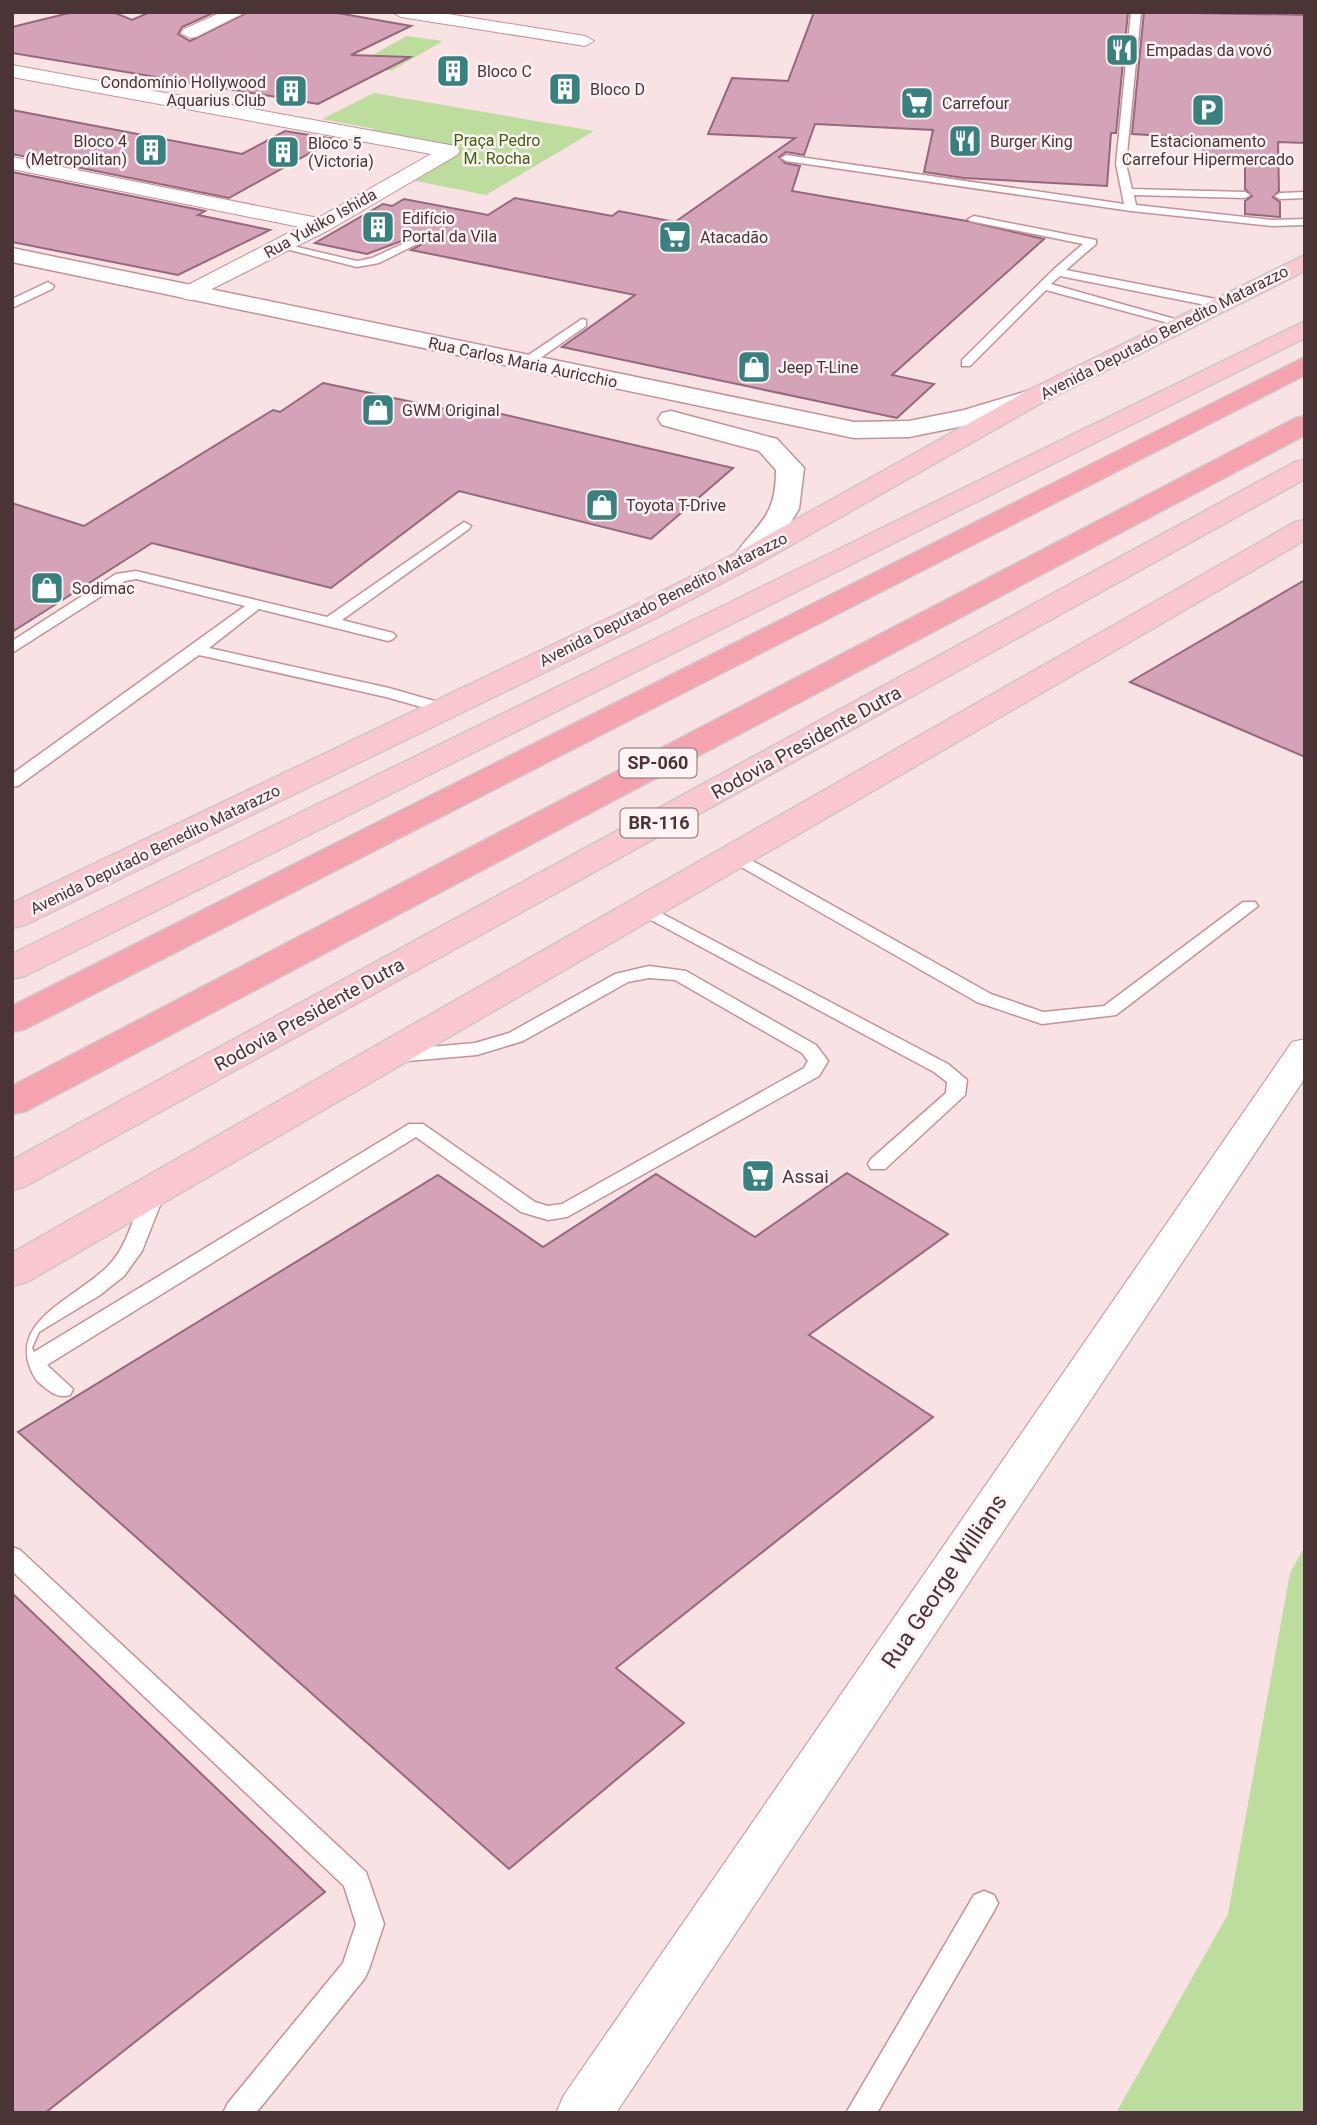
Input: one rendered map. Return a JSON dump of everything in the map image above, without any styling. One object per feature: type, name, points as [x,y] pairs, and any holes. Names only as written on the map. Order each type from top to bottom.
[{"type":"highway","points":[[12,1021],[1305,365]]},
{"type":"highway","name":"SP-060","points":[[12,1102],[1305,424]]},
{"type":"main road","name":"Rua Carlos Maria Auricchio","points":[[12,255],[854,430],[909,429],[969,417],[1034,397]]},
{"type":"main road","name":"Avenida Deputado Benedito Matarazzo","points":[[12,917],[641,614],[746,559],[1034,397],[1305,262]]},
{"type":"main road","points":[[12,278],[251,329]]},
{"type":"main road","points":[[132,304],[190,293]]},
{"type":"main road","points":[[641,614],[925,487],[1305,304]]},
{"type":"main road","points":[[12,968],[1305,328]]},
{"type":"main road","points":[[651,414],[705,426],[768,445],[790,468],[791,492],[781,520],[746,559]]},
{"type":"main road","name":"Rodovia Presidente Dutra","points":[[12,1177],[1305,468]]},
{"type":"main road","points":[[12,1272],[1305,528]]},
{"type":"street","points":[[190,33],[237,12]]},
{"type":"street","points":[[401,12],[585,41]]},
{"type":"street","name":"Rua Yukiko Ishida","points":[[12,71],[450,151],[321,225],[190,293]]},
{"type":"street","points":[[12,163],[321,225]]},
{"type":"street","name":"Rua George Willians","points":[[584,2113],[1305,1049]]},
{"type":"lane","points":[[1131,208],[1121,164],[1136,12]]},
{"type":"lane","points":[[786,158],[1131,208],[1273,223],[1305,222]]},
{"type":"lane","points":[[1127,192],[1245,195]]},
{"type":"lane","points":[[1280,196],[1305,195]]},
{"type":"lane","points":[[966,363],[1057,272],[1092,242],[974,219]]},
{"type":"lane","points":[[1273,223],[1305,236]]},
{"type":"lane","points":[[280,246],[357,264],[375,261],[415,242]]},
{"type":"lane","points":[[1057,272],[1221,304]]},
{"type":"lane","points":[[12,304],[48,286]]},
{"type":"lane","points":[[1044,286],[1183,323]]},
{"type":"lane","points":[[525,363],[582,323]]},
{"type":"lane","points":[[330,622],[464,526]]},
{"type":"lane","points":[[12,648],[121,577],[136,575],[388,636]]},
{"type":"lane","points":[[12,782],[152,680],[198,650],[257,604]]},
{"type":"lane","points":[[198,650],[388,693],[446,709]]},
{"type":"lane","points":[[735,856],[984,998],[1042,1018],[1109,1011],[1249,906]]},
{"type":"lane","points":[[644,909],[941,1068],[957,1080],[956,1095],[878,1164]]},
{"type":"lane","points":[[31,1364],[416,1128],[528,1207],[548,1213],[568,1210],[812,1072],[818,1061],[809,1049],[679,975],[649,972],[622,978],[516,1037],[477,1049],[387,1056]]},
{"type":"lane","points":[[62,1389],[31,1364],[21,1348],[30,1326],[92,1290],[116,1271],[131,1251],[156,1189]]},
{"type":"lane","points":[[12,1556],[356,1880],[370,1924],[355,1969],[238,2113]]},
{"type":"lane","points":[[861,2113],[984,1903]]},
{"type":"green space","points":[[407,36],[443,41],[391,71],[354,65]]},
{"type":"green space","name":"Praça Pedro M. Rocha","points":[[374,93],[594,131],[486,195],[411,180],[460,152],[367,134],[375,129],[322,119]]},
{"type":"green space","points":[[1305,1546],[1305,2113],[1116,2113],[1228,1914],[1290,1573]]},
{"type":"building","points":[[73,12],[113,12],[132,20],[150,12],[215,12],[182,27],[178,34],[190,41],[248,12],[332,12],[411,26],[351,55],[410,57],[318,104],[12,53],[12,27]]},
{"type":"building","points":[[814,12],[1128,12],[1116,133],[1111,133],[1107,186],[964,178],[924,172],[933,130],[815,124],[804,155],[786,152],[779,157],[785,163],[800,166],[792,191],[967,221],[1044,239],[892,375],[934,384],[897,418],[562,347],[635,295],[411,250],[424,243],[422,239],[412,237],[367,254],[315,243],[383,204],[392,206],[404,199],[488,215],[515,198],[612,216],[619,211],[675,222],[795,138],[708,134],[732,78],[788,81]]},
{"type":"building","name":"Estacionamento Carrefour Hipermercado","points":[[1144,12],[1305,15],[1305,143],[1278,142],[1279,191],[1273,197],[1280,202],[1280,217],[1245,214],[1245,201],[1252,196],[1245,189],[1245,157],[1203,155],[1203,138],[1132,134]]},
{"type":"building","points":[[12,110],[242,154],[285,131],[335,139],[229,198],[12,154]]},
{"type":"building","points":[[12,172],[205,211],[198,215],[270,230],[178,275],[12,242]]},
{"type":"building","points":[[323,383],[455,411],[463,405],[733,468],[651,539],[459,491],[331,588],[152,543],[12,632],[12,503],[84,526],[273,410],[280,412]]},
{"type":"building","points":[[1305,580],[1305,757],[1130,682]]},
{"type":"building","name":"Assai","points":[[847,1173],[948,1234],[809,1335],[933,1417],[616,1668],[684,1723],[509,1869],[18,1432],[438,1175],[543,1247],[656,1174],[755,1237]]},
{"type":"building","points":[[12,1593],[325,1892],[45,2113],[12,2113]]},
{"type":"place","name":"Empadas da vovó","points":[[1122,50]]},
{"type":"place","name":"Bloco C","points":[[453,71]]},
{"type":"place","name":"Bloco D","points":[[565,89]]},
{"type":"place","name":"Condomínio Hollywood Aquarius Club","points":[[291,91]]},
{"type":"place","name":"Carrefour","points":[[917,103]]},
{"type":"place","name":"Estacionamento Carrefour Hipermercado","points":[[1208,110]]},
{"type":"place","name":"Burger King","points":[[965,141]]},
{"type":"place","name":"Bloco 4 (Metropolitan)","points":[[151,150]]},
{"type":"place","name":"Bloco 5 (Victoria)","points":[[283,152]]},
{"type":"place","name":"Edifício Portal da Vila","points":[[378,227]]},
{"type":"place","name":"Atacadão","points":[[675,237]]},
{"type":"place","name":"Jeep T-Line","points":[[754,367]]},
{"type":"place","name":"GWM Original","points":[[378,410]]},
{"type":"place","name":"Toyota T-Drive","points":[[602,505]]},
{"type":"place","name":"Sodimac","points":[[47,588]]},
{"type":"place","name":"Assai","points":[[758,1176]]}]
